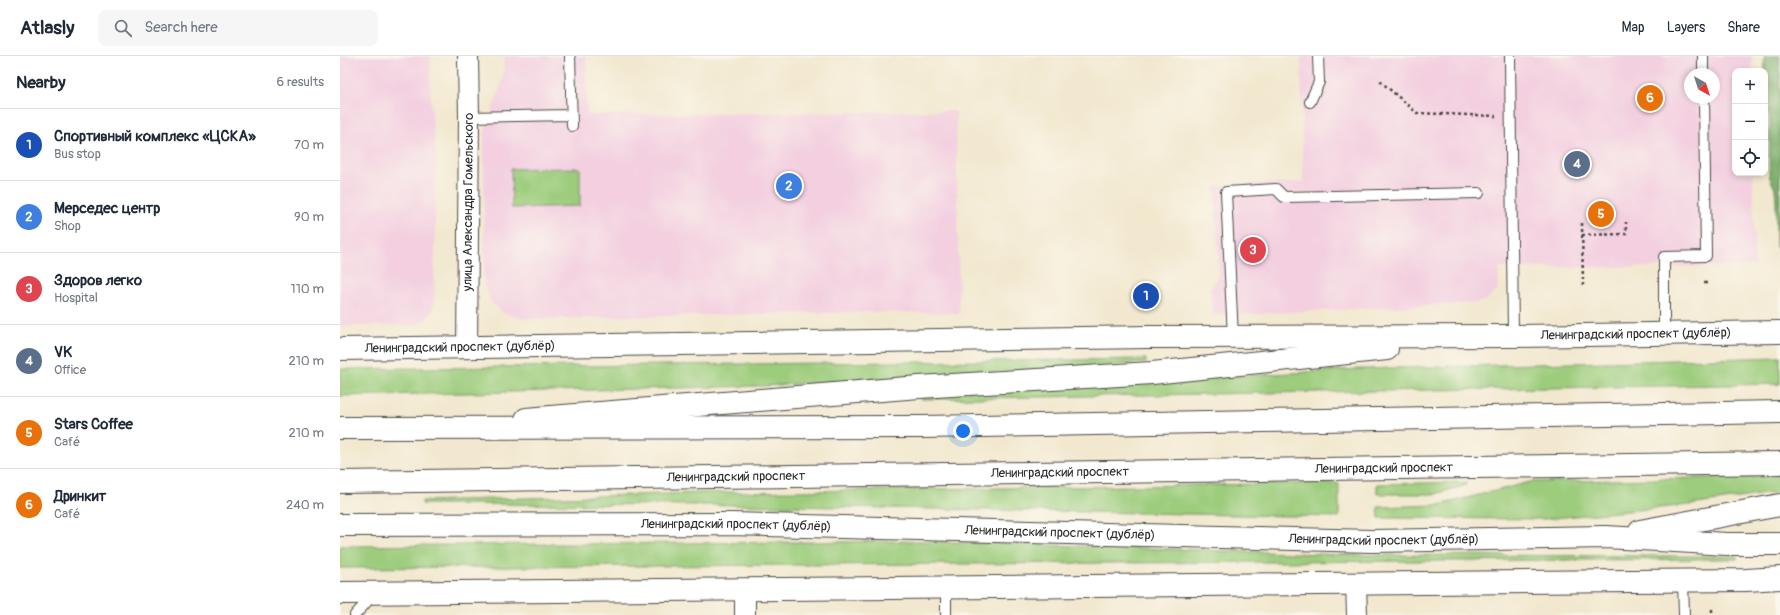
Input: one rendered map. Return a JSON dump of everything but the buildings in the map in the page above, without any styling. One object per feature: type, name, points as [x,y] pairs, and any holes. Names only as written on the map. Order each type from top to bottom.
[{"type":"main road","name":"Ленинградский проспект (дублёр)","points":[[340,349],[1126,337],[1513,336],[1664,332],[1780,332]]},
{"type":"main road","points":[[424,428],[919,386],[1152,373],[1513,336]]},
{"type":"main road","points":[[340,428],[921,427],[1780,412]]},
{"type":"main road","name":"Ленинградский проспект","points":[[340,482],[1780,463]]},
{"type":"main road","points":[[1606,538],[1780,505]]},
{"type":"main road","name":"Ленинградский проспект (дублёр)","points":[[340,525],[731,524],[1372,541],[1606,538],[1727,544],[1780,544]]},
{"type":"main road","points":[[340,593],[1684,581],[1780,578]]},
{"type":"street","name":"улица Александра Гомельского","points":[[467,348],[469,117],[468,56]]},
{"type":"street","points":[[1356,584],[1357,615]]},
{"type":"street","points":[[745,589],[745,615]]},
{"type":"lane","points":[[570,56],[572,126]]},
{"type":"lane","points":[[1310,102],[1319,82],[1318,56]]},
{"type":"lane","points":[[1510,56],[1513,336]]},
{"type":"lane","points":[[1703,56],[1703,68]]},
{"type":"lane","points":[[1664,332],[1664,257],[1706,256],[1704,104]]},
{"type":"lane","points":[[469,117],[571,116]]},
{"type":"lane","points":[[1233,337],[1226,192],[1276,189],[1284,197],[1478,193]]},
{"type":"lane","points":[[1684,581],[1684,615]]},
{"type":"lane","points":[[946,588],[946,615]]},
{"type":"lane","points":[[355,615],[376,593]]},
{"type":"path","points":[[1380,81],[1416,114],[1510,116]]},
{"type":"path","points":[[1582,235],[1626,234],[1626,222]]},
{"type":"path","points":[[1582,223],[1583,286]]},
{"type":"path","points":[[1712,608],[1712,615]]},
{"type":"shaded area","points":[[340,56],[431,56],[430,87],[436,163],[434,304],[431,313],[426,320],[415,325],[340,326]]},
{"type":"shaded area","points":[[504,56],[586,56],[587,115],[956,111],[959,313],[866,312],[520,319],[501,312],[492,303],[484,285],[484,134],[503,79]]},
{"type":"shaded area","points":[[1301,56],[1752,56],[1752,68],[1732,68],[1732,176],[1753,176],[1755,266],[1499,268],[1499,282],[1497,291],[1485,301],[1476,303],[1231,315],[1213,314],[1210,290],[1219,275],[1215,186],[1303,182]]},
{"type":"green space","points":[[1765,56],[1780,56],[1780,250],[1776,247],[1775,189],[1769,176],[1770,125],[1768,103],[1768,68],[1765,68]]},
{"type":"green space","points":[[580,168],[580,206],[512,208],[511,169]]},
{"type":"green space","points":[[1780,357],[1780,384],[921,399],[921,394],[1361,369]]},
{"type":"green space","points":[[1146,359],[1146,363],[763,386],[340,396],[340,369]]},
{"type":"green space","points":[[1780,476],[1780,492],[1690,505],[1544,519],[1379,518],[1378,507],[1439,505],[1530,482]]},
{"type":"green space","points":[[1466,482],[1466,485],[1436,494],[1377,494],[1377,484]]},
{"type":"green space","points":[[1339,483],[1339,517],[734,505],[422,504],[422,501],[734,492]]},
{"type":"green space","points":[[920,541],[1354,555],[1737,556],[1737,559],[340,568],[340,546]]},
{"type":"place","name":"Дринкит","points":[[1650,98]]},
{"type":"place","name":"VK","points":[[1577,164]]},
{"type":"place","name":"Мерседес центр","points":[[789,186]]},
{"type":"place","name":"Stars Coffee","points":[[1601,214]]},
{"type":"place","name":"Здоров легко","points":[[1253,250]]},
{"type":"place","name":"Спортивный комплекс «ЦСКА»","points":[[1146,296]]}]
